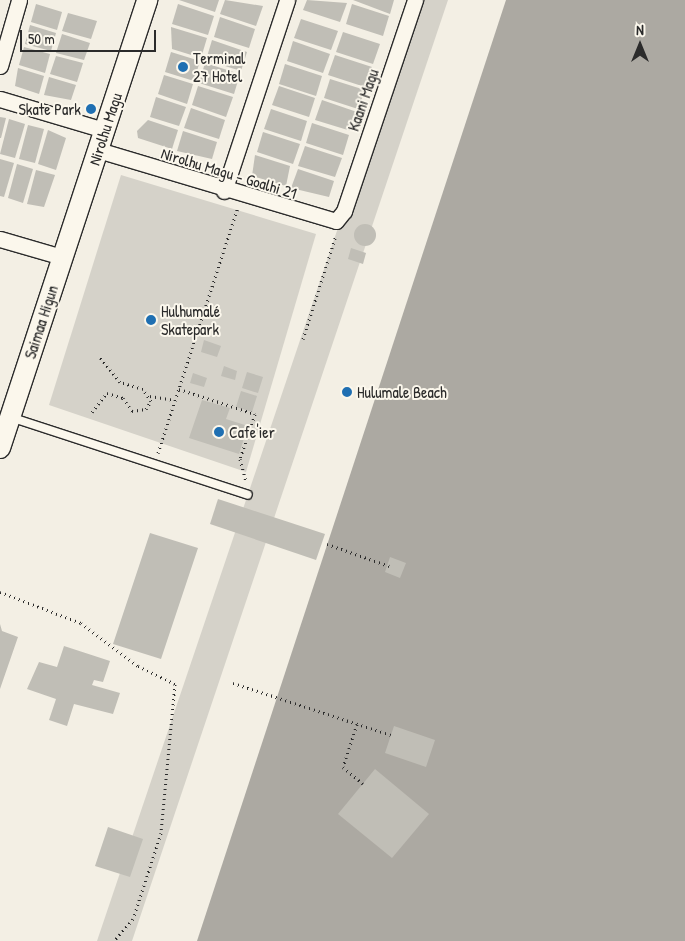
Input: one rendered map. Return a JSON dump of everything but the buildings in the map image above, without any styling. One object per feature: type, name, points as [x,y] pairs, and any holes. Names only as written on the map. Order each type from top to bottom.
[{"type":"street","points":[[0,66],[19,0]]},
{"type":"street","name":"Nirolhu Magu","points":[[62,257],[147,0]]},
{"type":"street","points":[[224,191],[287,0]]},
{"type":"street","name":"Kaani Magu","points":[[344,211],[415,0]]},
{"type":"street","points":[[0,99],[104,130]]},
{"type":"street","name":"Nirolhu Magu - Goalhi 21","points":[[98,150],[242,197],[328,222],[336,222],[344,211]]},
{"type":"street","points":[[0,239],[62,257]]},
{"type":"street","name":"Saimaa Higun","points":[[0,448],[62,257]]},
{"type":"lane","points":[[10,417],[248,495]]},
{"type":"path","points":[[154,464],[242,197]]},
{"type":"path","points":[[303,339],[344,211]]},
{"type":"path","points":[[100,357],[120,382],[150,396],[175,400]]},
{"type":"path","points":[[179,389],[255,414],[240,459],[248,495]]},
{"type":"path","points":[[92,412],[107,393],[123,398],[135,411],[150,406],[150,396]]},
{"type":"path","points":[[327,544],[389,566]]},
{"type":"path","points":[[0,592],[81,623],[138,666],[175,684],[161,834],[133,919],[114,941]]},
{"type":"path","points":[[233,683],[391,735]]},
{"type":"path","points":[[357,724],[343,767],[363,784]]},
{"type":"shaded area","points":[[415,0],[448,0],[132,941],[97,941]]},
{"type":"shaded area","points":[[506,0],[685,0],[685,941],[197,941]]},
{"type":"shaded area","points":[[121,175],[316,234],[246,472],[49,405]]},
{"type":"place","name":"Terminal 27 Hotel","points":[[183,67]]},
{"type":"place","name":"Skate Park","points":[[91,109]]},
{"type":"place","name":"Hulhumalé Skatepark","points":[[151,320]]},
{"type":"place","name":"Hulumale Beach","points":[[347,392]]},
{"type":"place","name":"Cafe'ier","points":[[219,432]]}]
